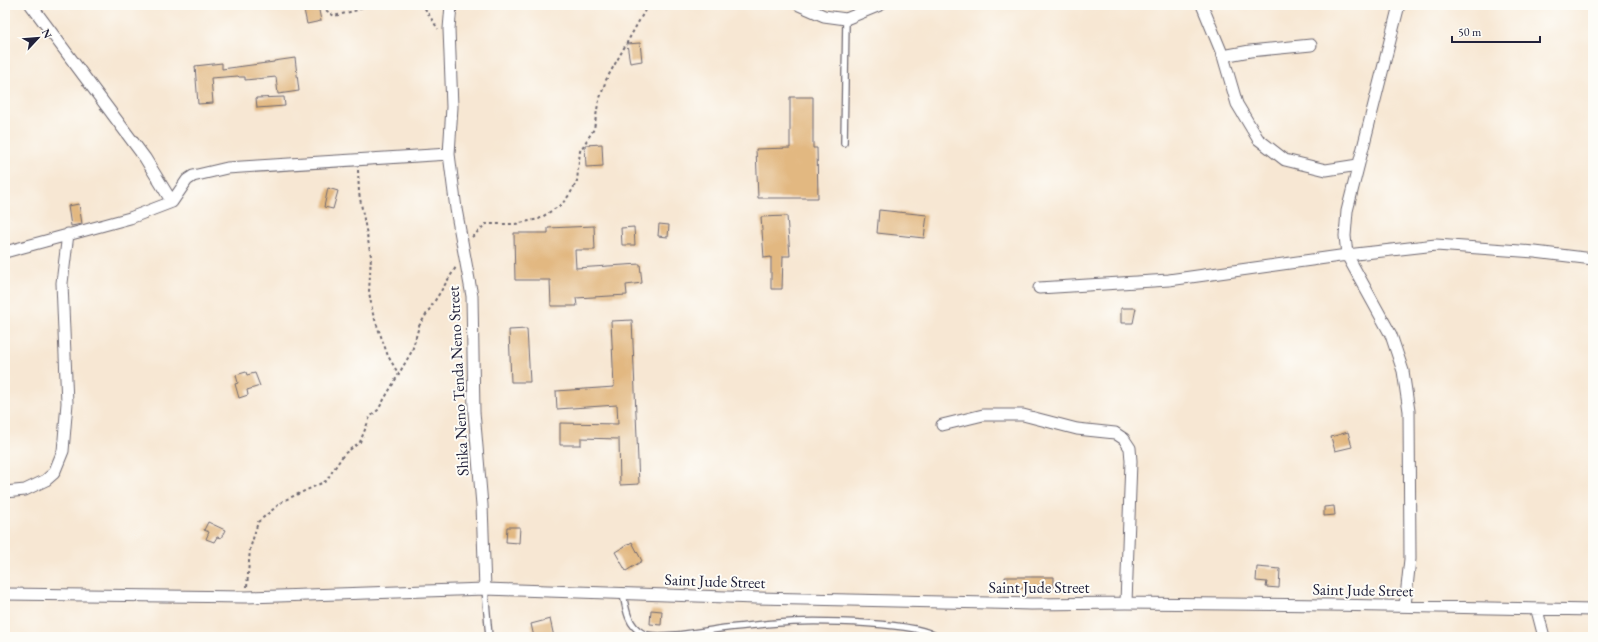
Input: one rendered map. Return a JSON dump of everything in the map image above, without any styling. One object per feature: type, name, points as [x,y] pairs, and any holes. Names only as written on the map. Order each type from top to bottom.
[{"type":"street","points":[[31,5],[145,158],[172,202]]},
{"type":"street","name":"Shika Neno Tenda Neno Street","points":[[451,5],[449,28],[452,107],[449,154],[456,209],[472,296],[474,412],[482,505],[485,589]]},
{"type":"street","points":[[799,5],[824,16],[846,20],[880,5]]},
{"type":"street","points":[[1202,5],[1222,56],[1237,104],[1258,139],[1285,160],[1326,170],[1358,165]]},
{"type":"street","points":[[1399,5],[1347,211],[1345,236],[1347,255],[1391,335],[1403,371],[1409,411],[1410,559],[1405,606]]},
{"type":"street","points":[[1222,56],[1250,51],[1311,45]]},
{"type":"street","points":[[5,252],[130,218],[172,202],[187,180],[193,176],[227,168],[358,161],[449,154]]},
{"type":"street","points":[[5,492],[25,490],[46,480],[54,473],[63,451],[67,403],[62,283],[68,234]]},
{"type":"street","points":[[1039,288],[1169,280],[1347,255],[1436,245],[1535,252],[1593,260]]},
{"type":"street","points":[[942,425],[983,415],[1022,415],[1077,429],[1115,433],[1124,439],[1130,448],[1131,461],[1126,603]]},
{"type":"street","name":"Saint Jude Street","points":[[5,594],[246,597],[485,589],[623,594],[1031,604],[1126,603],[1593,610]]},
{"type":"street","points":[[1538,610],[1544,637]]},
{"type":"lane","points":[[844,142],[846,20]]},
{"type":"lane","points":[[485,589],[489,637]]},
{"type":"lane","points":[[623,594],[627,616],[633,625],[643,634],[657,636],[793,622],[877,624],[914,628],[933,634],[936,637]]},
{"type":"path","points":[[323,5],[327,11],[334,16],[358,10],[368,5]]},
{"type":"path","points":[[420,5],[424,7],[439,32]]},
{"type":"path","points":[[246,597],[250,549],[258,522],[283,501],[326,481],[344,454],[360,442],[370,418],[378,410],[412,351],[419,326],[474,234],[486,224],[515,224],[539,219],[562,204],[570,194],[577,181],[580,151],[594,129],[598,104],[606,80],[648,5]]},
{"type":"path","points":[[358,161],[359,193],[371,256],[369,292],[373,314],[388,356],[398,374]]},
{"type":"building","points":[[303,5],[318,5],[321,21],[307,24]]},
{"type":"building","points":[[640,43],[642,61],[630,63],[627,44]]},
{"type":"building","points":[[295,58],[299,91],[278,94],[276,77],[245,80],[245,77],[238,76],[211,78],[213,103],[198,104],[195,66],[222,63],[222,69]]},
{"type":"building","points":[[284,97],[285,106],[257,108],[256,98]]},
{"type":"building","points":[[790,97],[813,97],[813,148],[817,148],[818,198],[758,198],[756,149],[790,148]]},
{"type":"building","points":[[602,144],[603,166],[586,167],[585,145]]},
{"type":"building","points":[[328,188],[338,191],[333,209],[324,207]]},
{"type":"building","points":[[79,204],[82,224],[71,226],[68,206]]},
{"type":"building","points":[[879,210],[927,215],[924,238],[877,233]]},
{"type":"building","points":[[787,216],[790,256],[783,256],[782,289],[771,289],[771,257],[764,258],[761,217]]},
{"type":"building","points":[[659,224],[669,225],[668,237],[658,236]]},
{"type":"building","points":[[594,226],[595,250],[575,250],[576,268],[640,264],[642,283],[626,285],[627,295],[576,298],[577,306],[551,306],[550,280],[515,280],[514,233],[548,233],[548,228]]},
{"type":"building","points":[[634,227],[635,245],[622,245],[621,228]]},
{"type":"building","points":[[1121,308],[1136,308],[1133,323],[1121,323]]},
{"type":"building","points":[[632,320],[639,484],[620,485],[619,439],[581,438],[581,445],[560,445],[560,423],[618,424],[617,405],[557,409],[556,391],[614,387],[611,321]]},
{"type":"building","points":[[527,329],[530,382],[511,382],[509,330]]},
{"type":"building","points":[[246,372],[247,375],[255,373],[260,386],[247,390],[248,395],[239,398],[235,384],[238,383],[236,375]]},
{"type":"building","points":[[1348,432],[1352,447],[1335,451],[1331,437]]},
{"type":"building","points":[[1334,506],[1335,515],[1324,516],[1324,507]]},
{"type":"building","points":[[208,522],[225,530],[221,538],[217,537],[214,542],[206,539],[209,532],[204,530]]},
{"type":"building","points":[[507,527],[520,527],[519,543],[506,542]]},
{"type":"building","points":[[632,542],[642,561],[626,571],[615,552]]},
{"type":"building","points":[[1257,567],[1280,569],[1279,588],[1266,587],[1267,582],[1256,581]]},
{"type":"building","points":[[1005,577],[1054,577],[1054,588],[1005,588]]},
{"type":"building","points":[[651,610],[662,611],[661,625],[650,624]]},
{"type":"building","points":[[550,619],[554,637],[534,637],[531,624]]}]
